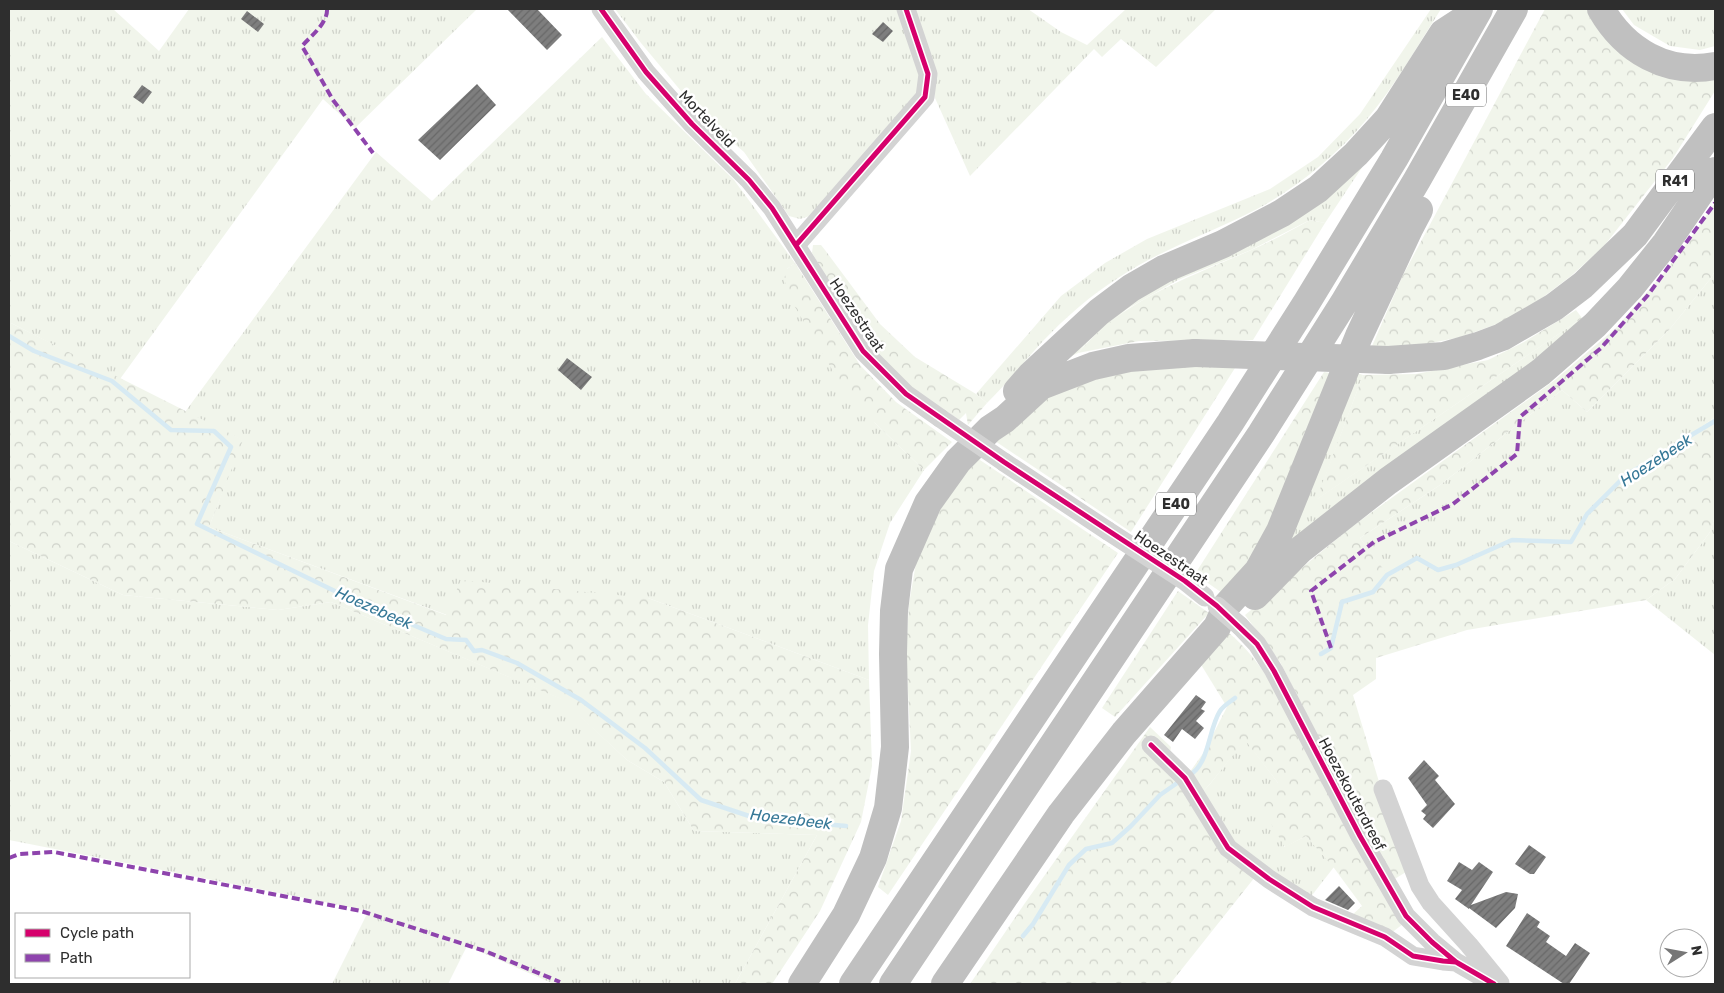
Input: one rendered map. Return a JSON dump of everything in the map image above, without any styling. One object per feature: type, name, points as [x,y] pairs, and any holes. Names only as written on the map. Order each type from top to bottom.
[{"type":"highway","name":"E40","points":[[893,984],[1260,434],[1345,301],[1417,180],[1514,9]]},
{"type":"highway","points":[[1601,9],[1624,40],[1655,60],[1676,67],[1696,69],[1715,66]]},
{"type":"highway","name":"E40","points":[[853,984],[1240,407],[1308,302],[1389,167],[1478,10]]},
{"type":"highway","points":[[802,984],[846,915],[873,858],[888,808],[895,747],[892,654],[894,611],[899,569],[928,503],[958,461],[990,429],[998,412],[1031,375],[1099,312],[1131,288],[1164,269],[1223,244],[1274,218],[1318,189],[1356,154],[1388,119],[1443,33],[1478,10]]},
{"type":"highway","name":"R41","points":[[990,429],[1005,419],[1041,386],[1093,366],[1130,358],[1195,353],[1388,360],[1444,356],[1502,337],[1554,307],[1584,285],[1635,235],[1715,127]]},
{"type":"highway","name":"R41","points":[[1220,614],[1235,616],[1300,550],[1396,475],[1540,372],[1596,325],[1630,288],[1666,243],[1715,171]]},
{"type":"highway","points":[[945,984],[1061,814],[1226,605],[1258,571],[1280,531],[1359,336],[1408,229],[1422,205],[1417,180]]},
{"type":"street","name":"Mortelveld","points":[[601,9],[646,72],[692,124],[749,180],[772,208],[796,245]]},
{"type":"street","points":[[796,245],[925,97],[928,74],[906,9]]},
{"type":"street","name":"Hoezestraat","points":[[796,245],[863,351],[906,394],[1004,462],[1185,581],[1220,614]]},
{"type":"street","name":"Hoezekouterdreef","points":[[1220,614],[1257,644],[1274,671],[1360,836],[1406,916],[1432,942],[1456,962],[1494,984]]},
{"type":"street","name":"Hoezekouterdreef","points":[[1151,745],[1185,778],[1228,848],[1269,879],[1313,907],[1385,937],[1413,956],[1443,962],[1456,962]]},
{"type":"street","name":"Hoezekouterdreef","points":[[1383,789],[1420,886],[1431,903],[1469,945],[1500,984]]},
{"type":"green space","points":[[9,9],[113,9],[159,51],[189,9],[477,9],[355,128],[323,99],[120,379],[9,322]]},
{"type":"green space","points":[[615,9],[901,9],[922,73],[919,91],[816,214],[800,219],[789,216],[744,152],[701,115]]},
{"type":"green space","points":[[912,9],[1028,9],[1061,32],[1087,45],[1126,9],[1216,9],[1156,67],[1121,39],[1102,57],[1094,49],[970,176],[935,98],[935,80]]},
{"type":"green space","points":[[1431,9],[1441,9],[1387,93],[1367,119],[1343,145],[1316,169],[1287,191],[1257,209],[1151,258],[1108,285],[1051,332],[987,403],[976,394],[1061,296],[1105,263],[1147,239],[1270,189],[1318,157],[1360,114]]},
{"type":"green space","points":[[1545,9],[1589,9],[1605,36],[1715,75],[1715,91],[1673,158],[1604,246],[1571,276],[1538,301],[1500,323],[1461,337],[1406,348],[1372,346],[1402,277]]},
{"type":"green space","points":[[1622,9],[1715,9],[1715,46],[1700,50],[1670,46],[1634,25]]},
{"type":"green space","points":[[602,37],[646,94],[734,180],[795,263],[787,269],[875,423],[924,470],[890,523],[874,571],[868,625],[869,680],[648,598],[447,615],[209,527],[242,440],[185,412],[376,152],[432,201]]},
{"type":"green space","points":[[1377,145],[1325,223],[1310,220],[1251,250],[1178,280],[1127,309],[1088,341],[1078,353],[1055,364],[1109,311]]},
{"type":"green space","points":[[1715,203],[1715,271],[1711,278],[1669,330],[1587,412],[1562,390],[1440,485],[1360,538],[1387,574],[1417,558],[1438,570],[1456,565],[1512,540],[1571,542],[1587,514],[1627,474],[1659,457],[1715,417],[1715,516],[1710,532],[1675,579],[1646,600],[1467,630],[1376,658],[1376,679],[1353,695],[1406,872],[1393,880],[1280,662],[1245,615],[1350,528],[1555,380],[1617,327],[1677,257]]},
{"type":"green space","points":[[1310,220],[1325,223],[1253,340],[1139,341],[1078,353],[1115,318],[1157,292],[1265,244]]},
{"type":"green space","points":[[813,245],[821,245],[880,324],[915,357],[976,394],[987,403],[968,425],[966,413],[959,420],[900,379],[883,362],[863,337],[845,309],[812,253]]},
{"type":"green space","points":[[795,263],[860,365],[896,402],[952,442],[924,470],[875,423],[839,381],[795,307],[784,279],[787,269]]},
{"type":"green space","points":[[1715,271],[1715,417],[1659,457],[1627,474],[1587,514],[1571,542],[1512,540],[1456,565],[1438,570],[1417,558],[1387,575],[1360,538],[1440,485],[1562,390],[1587,412],[1669,330]]},
{"type":"green space","points":[[1576,310],[1582,318],[1316,500],[1363,375],[1416,374],[1488,360],[1524,342]]},
{"type":"green space","points":[[1582,318],[1561,342],[1286,545],[1357,373],[1363,375],[1317,499]]},
{"type":"green space","points":[[9,322],[243,440],[209,527],[446,615],[461,580],[648,598],[869,680],[872,766],[861,822],[820,911],[772,984],[735,984],[817,835],[694,831],[664,782],[627,760],[561,699],[331,602],[278,610],[123,595],[9,541]]},
{"type":"green space","points":[[1181,365],[1235,368],[1131,532],[995,441],[1031,407],[1054,394],[1095,379],[1134,369]]},
{"type":"green space","points":[[1324,372],[1336,374],[1253,563],[1225,595],[1195,574]]},
{"type":"green space","points":[[977,458],[1118,553],[888,895],[878,887],[901,821],[911,751],[906,652],[909,604],[917,557],[935,516]]},
{"type":"green space","points":[[1715,516],[1715,655],[1646,600],[1675,579],[1710,532]]},
{"type":"green space","points":[[9,541],[123,595],[278,610],[331,602],[562,699],[627,760],[664,782],[694,831],[817,835],[735,984],[554,984],[467,946],[448,984],[332,984],[368,912],[9,840]]},
{"type":"green space","points":[[1178,591],[1209,613],[1115,717],[1102,708]]},
{"type":"green space","points":[[1229,633],[1255,660],[1277,692],[1403,924],[1390,934],[1351,916],[1362,906],[1334,868],[1306,836],[1285,847],[1257,801],[1278,783],[1245,740],[1200,795],[1187,776],[1204,752],[1227,707],[1200,663]]},
{"type":"green space","points":[[1150,727],[1171,747],[1168,765],[1255,877],[1170,984],[970,984],[1025,903]]},
{"type":"green space","points":[[1245,739],[1278,783],[1284,847],[1306,836],[1334,867],[1309,899],[1232,846],[1200,795]]},
{"type":"building","points":[[507,9],[537,9],[562,35],[547,50]]},
{"type":"building","points":[[247,11],[264,24],[258,32],[241,19]]},
{"type":"building","points":[[883,22],[893,31],[883,42],[872,34]]},
{"type":"building","points":[[477,84],[496,105],[440,160],[418,140]]},
{"type":"building","points":[[142,85],[152,92],[143,104],[133,97]]},
{"type":"building","points":[[567,358],[592,377],[581,390],[558,370]]},
{"type":"building","points":[[1196,695],[1206,702],[1201,709],[1205,711],[1196,721],[1204,728],[1195,739],[1182,729],[1173,742],[1164,735]]},
{"type":"building","points":[[1424,760],[1439,776],[1435,780],[1455,804],[1433,828],[1423,819],[1426,815],[1421,811],[1427,805],[1408,778]]},
{"type":"building","points":[[1529,845],[1546,857],[1534,874],[1530,874],[1515,864]]},
{"type":"building","points":[[1459,862],[1472,870],[1479,862],[1493,872],[1471,905],[1506,892],[1518,894],[1515,908],[1496,928],[1455,899],[1462,890],[1447,881]]},
{"type":"building","points":[[1339,886],[1355,903],[1348,910],[1325,900]]},
{"type":"building","points":[[1527,913],[1540,922],[1537,927],[1550,936],[1546,942],[1566,956],[1575,943],[1590,953],[1569,984],[1564,984],[1506,946]]},
{"type":"waterway","name":"Hoezebeek","points":[[9,336],[34,351],[112,381],[171,430],[214,431],[231,447],[197,524],[347,597],[446,639],[466,640],[474,651],[482,650],[517,663],[581,700],[645,748],[701,800],[755,818],[846,826]]},
{"type":"waterway","name":"Hoezebeek","points":[[1321,654],[1331,648],[1342,602],[1373,592],[1387,575],[1417,558],[1438,570],[1456,565],[1512,540],[1571,542],[1587,514],[1627,474],[1659,457],[1715,421]]},
{"type":"waterway","name":"Hoezebeek","points":[[1190,775],[1197,769],[1205,754],[1220,711],[1235,698]]},
{"type":"waterway","name":"Hoezebeek","points":[[1023,936],[1033,924],[1069,865],[1086,849],[1112,843],[1160,795],[1180,781]]},
{"type":"marked path","points":[[327,9],[327,14],[322,24],[302,46],[333,100],[373,153]]},
{"type":"marked path","points":[[1331,648],[1311,591],[1374,542],[1453,504],[1517,454],[1520,417],[1601,348],[1648,295],[1715,203]]},
{"type":"marked path","points":[[9,858],[19,854],[54,852],[361,911],[485,951],[560,982]]},
{"type":"cycle path","points":[[601,9],[646,72],[692,124],[749,180],[772,208],[863,351],[906,394],[1004,462],[1185,581],[1217,606],[1257,644],[1274,671],[1360,836],[1406,916],[1432,942],[1456,962],[1494,984]]},
{"type":"cycle path","points":[[796,245],[925,97],[928,74],[906,9]]},
{"type":"cycle path","points":[[1151,745],[1185,778],[1228,848],[1269,879],[1313,907],[1385,937],[1413,956],[1456,962]]}]
